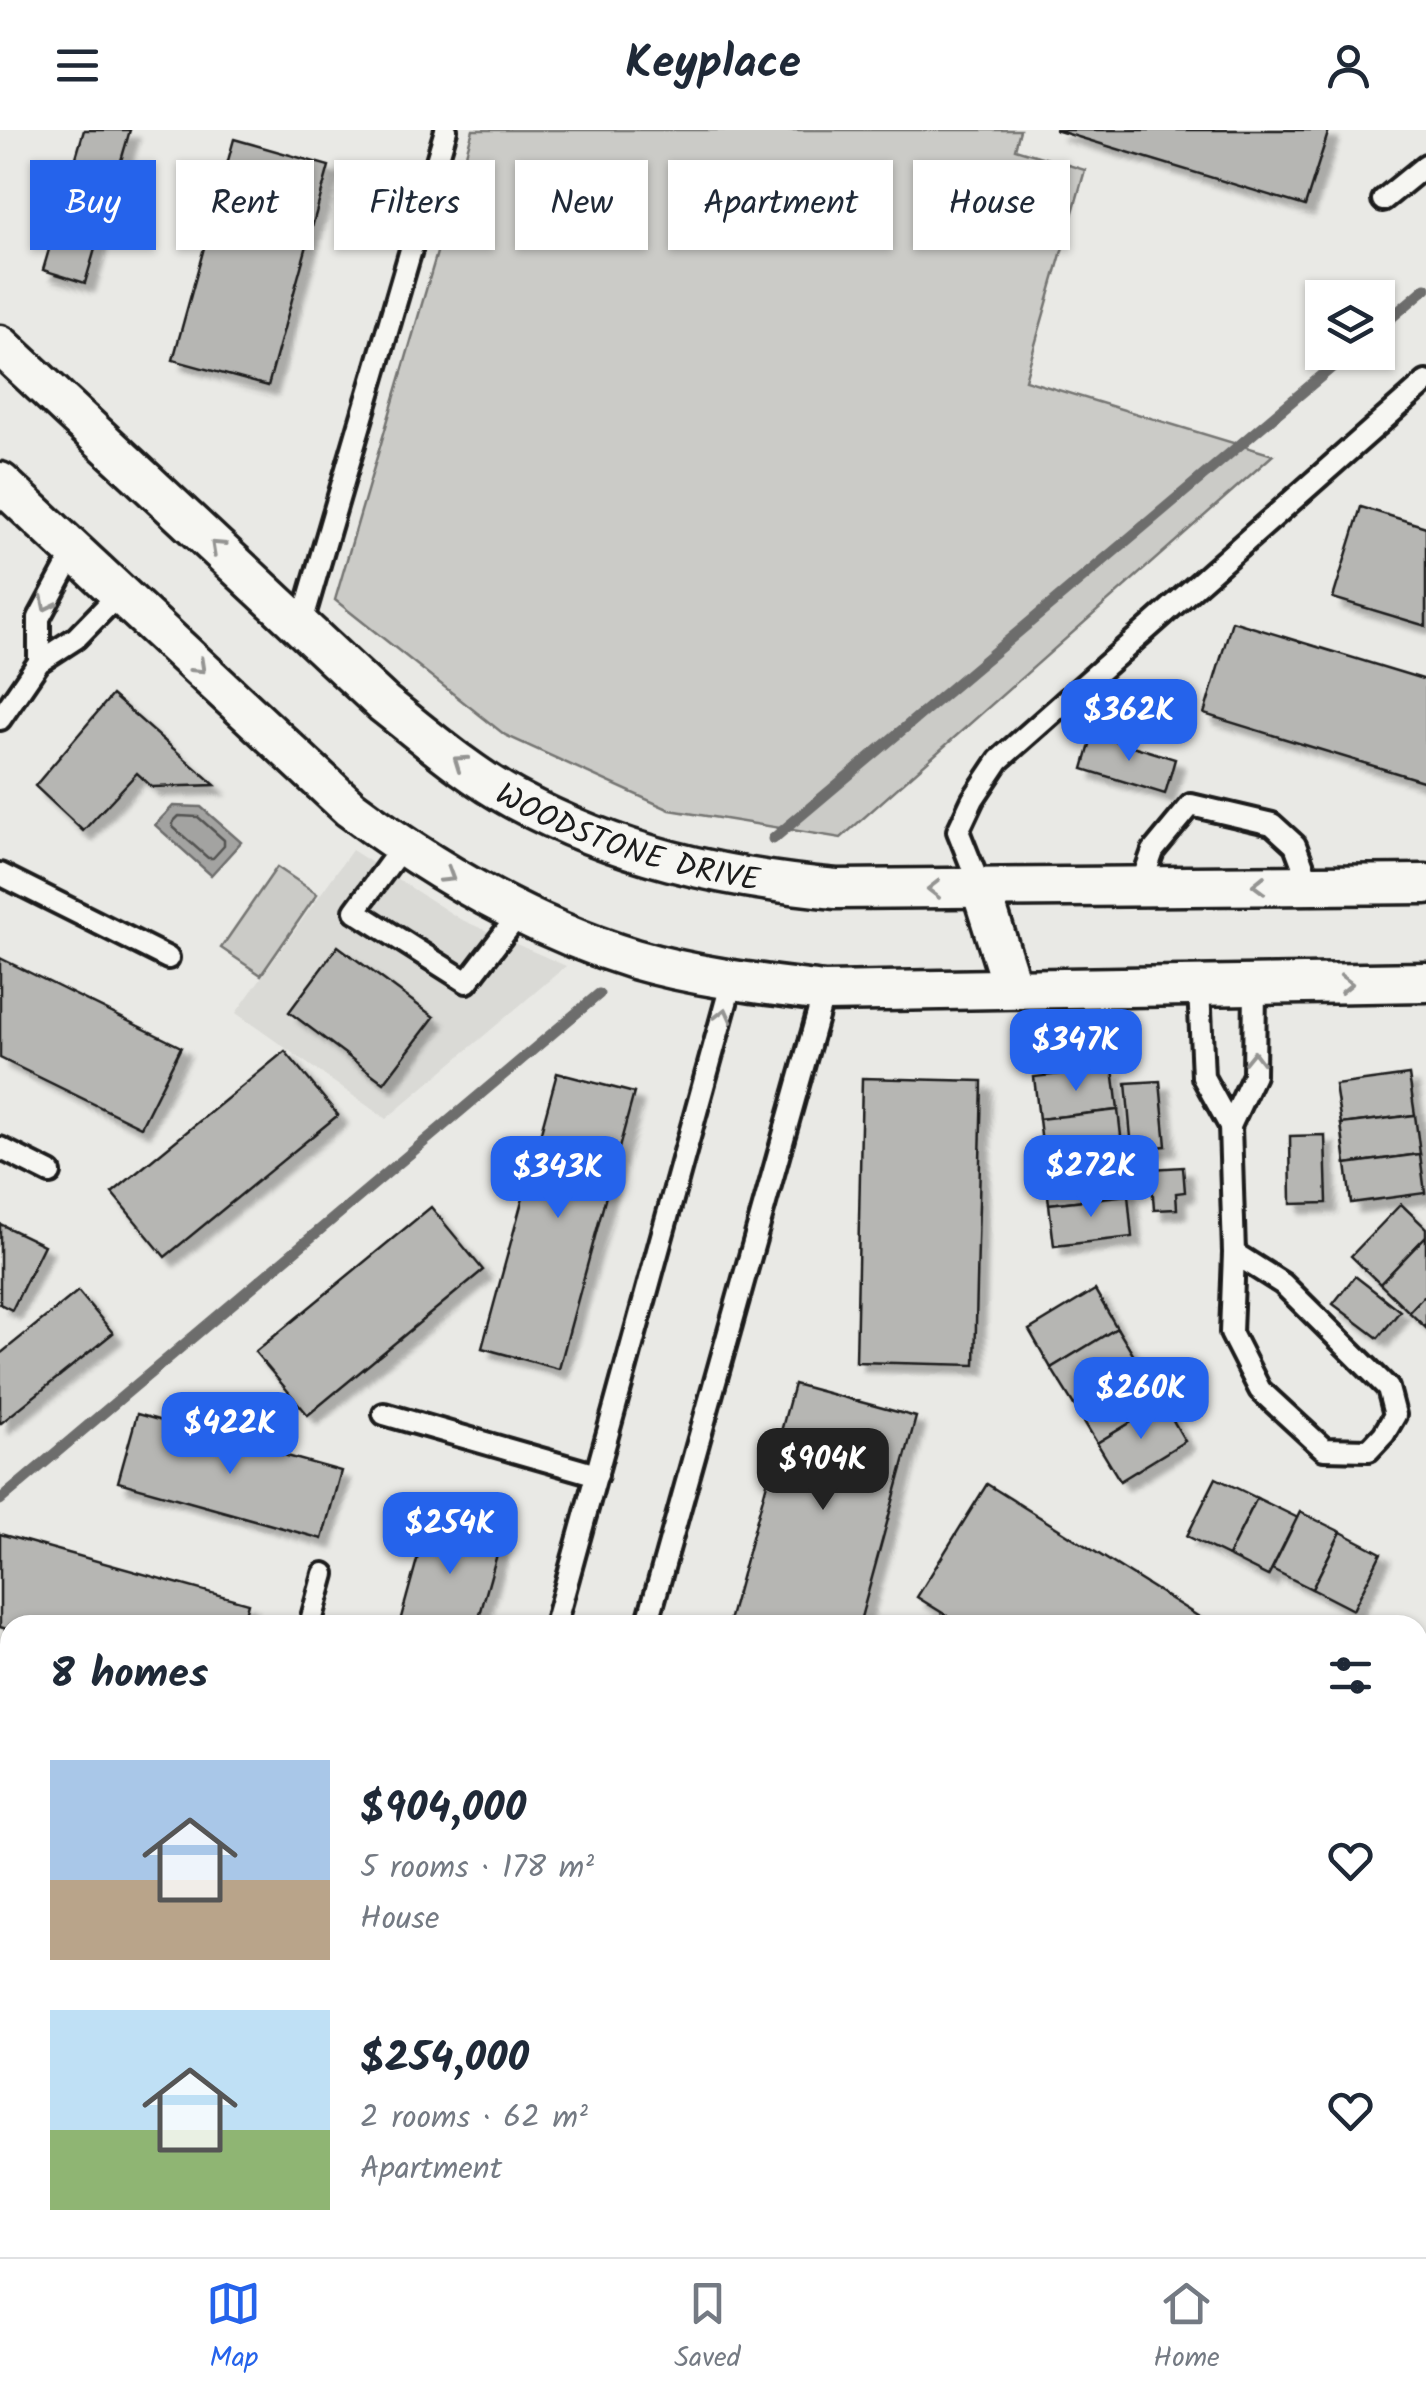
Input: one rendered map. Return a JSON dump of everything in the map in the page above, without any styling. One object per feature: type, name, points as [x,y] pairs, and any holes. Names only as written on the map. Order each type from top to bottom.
[{"type":"street","name":"WOODSTONE DRIVE","points":[[0,345],[384,704],[511,797],[642,855],[756,881],[836,889],[1426,884]]},
{"type":"street","points":[[0,482],[350,808],[402,848],[468,888],[553,929],[636,959],[732,981],[824,992],[1426,982]]},
{"type":"street","points":[[980,889],[1012,988]]},
{"type":"lane","points":[[300,626],[446,130]]},
{"type":"lane","points":[[1383,200],[1426,166]]},
{"type":"lane","points":[[980,889],[958,831],[973,799],[1000,760],[1426,382]]},
{"type":"lane","points":[[40,662],[39,618],[75,551]]},
{"type":"lane","points":[[0,719],[40,662],[76,638],[120,594]]},
{"type":"lane","points":[[1140,886],[1153,851],[1191,805],[1272,824],[1295,845],[1310,884]]},
{"type":"lane","points":[[402,848],[355,911],[467,982],[520,913]]},
{"type":"lane","points":[[0,874],[168,958]]},
{"type":"lane","points":[[558,1615],[732,981]]},
{"type":"lane","points":[[1230,1126],[1254,1075],[1255,985]]},
{"type":"lane","points":[[1199,987],[1204,1077],[1230,1126],[1234,1254],[1231,1333],[1260,1390],[1324,1448],[1369,1450],[1395,1415],[1388,1388],[1283,1284],[1234,1254]]},
{"type":"lane","points":[[651,1615],[824,992]]},
{"type":"lane","points":[[0,1148],[50,1174]]},
{"type":"lane","points":[[384,1414],[596,1474]]},
{"type":"lane","points":[[313,1615],[324,1574]]},
{"type":"shaded area","points":[[473,130],[1020,130],[1015,149],[1052,160],[913,160],[913,250],[1062,250],[1025,380],[1273,455],[841,838],[670,810],[505,735],[335,600],[438,250],[495,250],[495,160],[464,160]]},
{"type":"shaded area","points":[[1070,166],[1085,170],[1070,222]]},
{"type":"shaded area","points":[[352,850],[460,919],[566,966],[386,1119],[236,1013]]},
{"type":"shaded area","points":[[277,867],[317,894],[261,975],[221,948]]},
{"type":"water","points":[[173,806],[201,807],[241,842],[211,875],[155,825]]},
{"type":"building","points":[[84,130],[130,130],[121,160],[75,160]]},
{"type":"building","points":[[1055,130],[1329,130],[1305,206]]},
{"type":"building","points":[[234,139],[308,160],[228,160]]},
{"type":"building","points":[[314,162],[329,166],[314,220]]},
{"type":"building","points":[[49,250],[95,250],[85,283],[43,270]]},
{"type":"building","points":[[203,250],[306,250],[268,386],[173,360]]},
{"type":"building","points":[[1361,507],[1426,527],[1426,626],[1333,598]]},
{"type":"building","points":[[1232,621],[1426,680],[1426,782],[1204,714]]},
{"type":"building","points":[[112,695],[215,785],[152,787],[137,773],[83,831],[35,786]]},
{"type":"building","points":[[1093,734],[1175,759],[1165,794],[1083,769]]},
{"type":"building","points":[[338,946],[434,1017],[384,1083],[289,1012]]},
{"type":"building","points":[[0,958],[181,1047],[141,1127],[0,1058]]},
{"type":"building","points":[[285,1051],[338,1115],[165,1257],[112,1193]]},
{"type":"building","points":[[1113,1068],[1118,1110],[1039,1119],[1034,1077]]},
{"type":"building","points":[[557,1073],[634,1093],[559,1369],[482,1348]]},
{"type":"building","points":[[1409,1075],[1415,1115],[1341,1124],[1335,1085]]},
{"type":"building","points":[[862,1078],[982,1081],[975,1365],[856,1362]]},
{"type":"building","points":[[1160,1081],[1166,1146],[1132,1149],[1126,1083]]},
{"type":"building","points":[[1118,1110],[1123,1153],[1044,1161],[1039,1119]]},
{"type":"building","points":[[1415,1115],[1420,1154],[1346,1164],[1341,1124]]},
{"type":"building","points":[[1325,1135],[1327,1203],[1291,1204],[1290,1136]]},
{"type":"building","points":[[1123,1153],[1128,1195],[1049,1204],[1044,1161]]},
{"type":"building","points":[[1420,1154],[1425,1193],[1351,1203],[1346,1164]]},
{"type":"building","points":[[1183,1167],[1185,1192],[1176,1193],[1177,1209],[1154,1210],[1151,1169]]},
{"type":"building","points":[[1128,1195],[1132,1237],[1054,1246],[1049,1204]]},
{"type":"building","points":[[1401,1204],[1426,1228],[1426,1236],[1380,1284],[1351,1256]]},
{"type":"building","points":[[431,1207],[483,1270],[308,1415],[255,1352]]},
{"type":"building","points":[[0,1224],[44,1245],[12,1310],[0,1304]]},
{"type":"building","points":[[1426,1236],[1426,1294],[1409,1312],[1380,1284]]},
{"type":"building","points":[[1355,1276],[1400,1311],[1378,1338],[1333,1304]]},
{"type":"building","points":[[1095,1290],[1117,1328],[1051,1368],[1029,1330]]},
{"type":"building","points":[[78,1291],[113,1333],[0,1424],[0,1354]]},
{"type":"building","points":[[1426,1294],[1426,1328],[1409,1312]]},
{"type":"building","points":[[1117,1328],[1140,1366],[1074,1405],[1051,1368]]},
{"type":"building","points":[[1140,1366],[1163,1403],[1097,1443],[1074,1405]]},
{"type":"building","points":[[794,1384],[916,1417],[862,1615],[731,1615]]},
{"type":"building","points":[[1163,1403],[1185,1441],[1120,1481],[1097,1443]]},
{"type":"building","points":[[137,1414],[341,1471],[322,1539],[118,1482]]},
{"type":"building","points":[[1216,1478],[1257,1498],[1228,1556],[1187,1536]]},
{"type":"building","points":[[987,1484],[1196,1615],[946,1615],[917,1597]]},
{"type":"building","points":[[1257,1498],[1298,1518],[1268,1576],[1228,1556]]},
{"type":"building","points":[[1300,1512],[1341,1532],[1312,1589],[1272,1569]]},
{"type":"building","points":[[428,1520],[501,1540],[480,1615],[402,1615]]},
{"type":"building","points":[[1341,1532],[1381,1553],[1353,1610],[1312,1589]]},
{"type":"building","points":[[0,1534],[248,1603],[245,1615],[0,1615]]},
{"type":"waterway","points":[[1395,314],[1426,288]]},
{"type":"waterway","points":[[773,839],[1329,370]]},
{"type":"waterway","points":[[0,1500],[599,994]]}]
